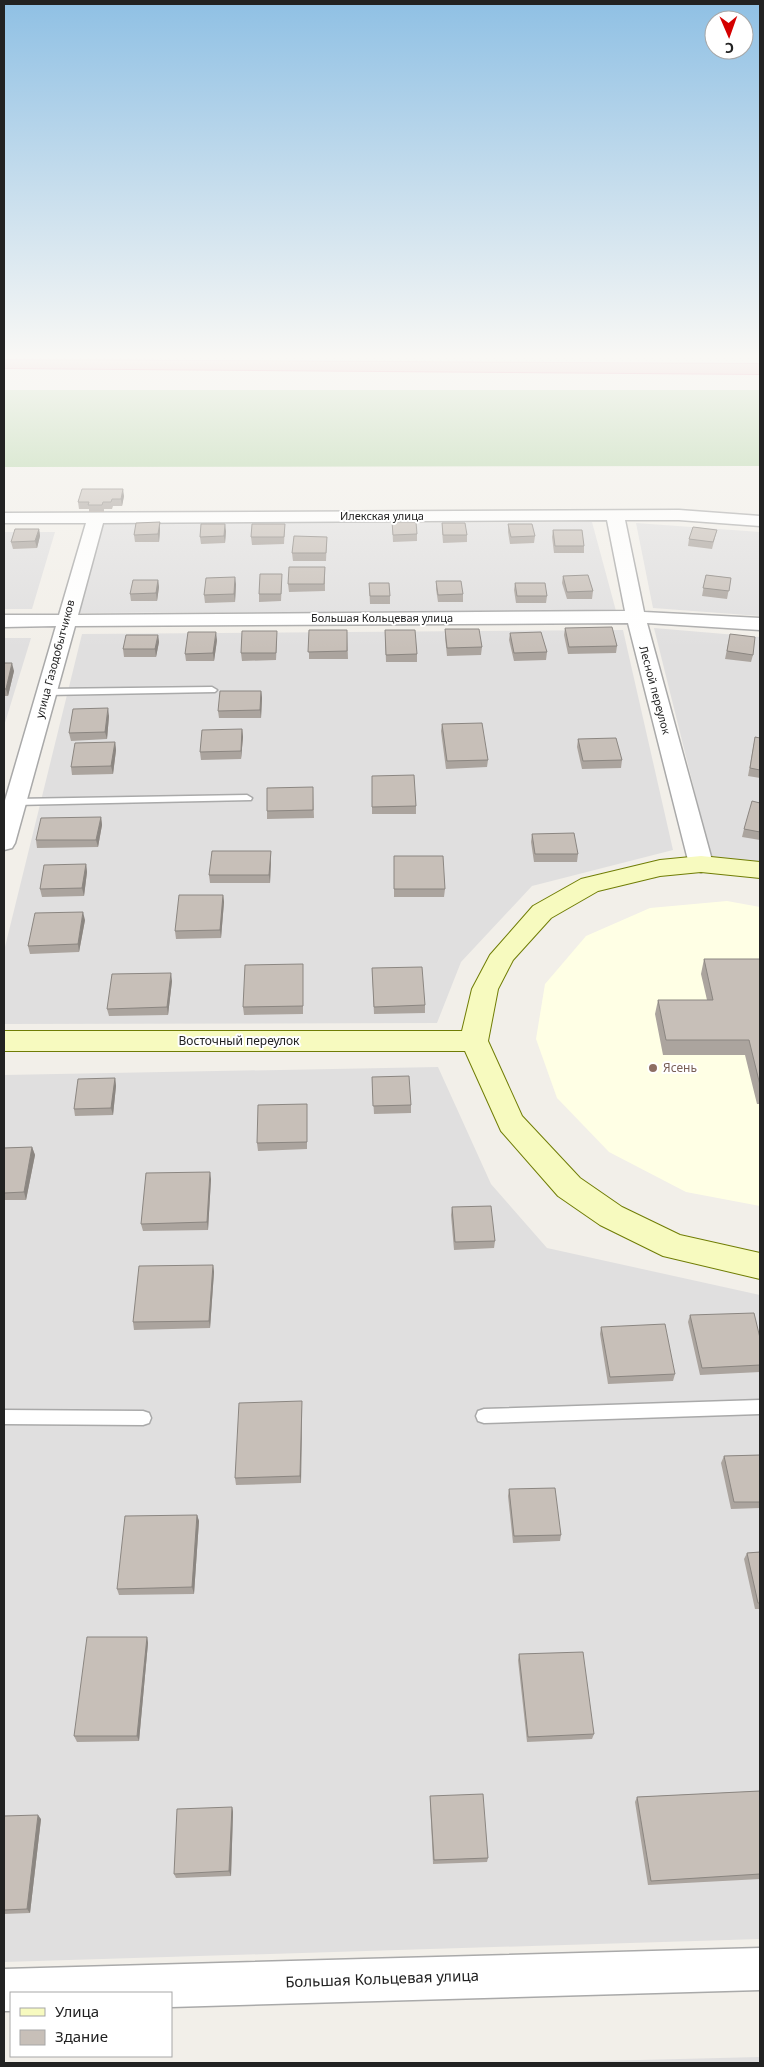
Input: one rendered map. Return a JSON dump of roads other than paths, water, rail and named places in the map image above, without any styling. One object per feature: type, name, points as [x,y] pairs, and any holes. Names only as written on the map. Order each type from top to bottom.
[{"type":"street","name":"Илекская улица","points":[[4,518],[679,515],[760,521]]},
{"type":"street","name":"Лесной переулок","points":[[615,516],[636,617],[701,864]]},
{"type":"street","name":"улица Газодобытчиков","points":[[4,843],[10,802],[46,692],[65,620],[96,517]]},
{"type":"street","name":"Большая Кольцевая улица","points":[[4,621],[636,617],[760,624]]},
{"type":"street","points":[[760,870],[701,864],[660,868],[590,885],[542,912],[503,955],[485,989],[474,1041],[510,1123],[569,1187],[611,1216],[674,1247],[760,1266]]},
{"type":"street","name":"Восточный переулок","points":[[4,1041],[474,1041]]},
{"type":"street","name":"Большая Кольцевая улица","points":[[4,1990],[760,1969]]},
{"type":"lane","points":[[46,692],[212,690]]},
{"type":"lane","points":[[10,802],[247,798]]},
{"type":"lane","points":[[484,1416],[760,1407]]},
{"type":"lane","points":[[4,1417],[143,1418]]},
{"type":"place","name":"Ясень","points":[[653,1068]]}]
